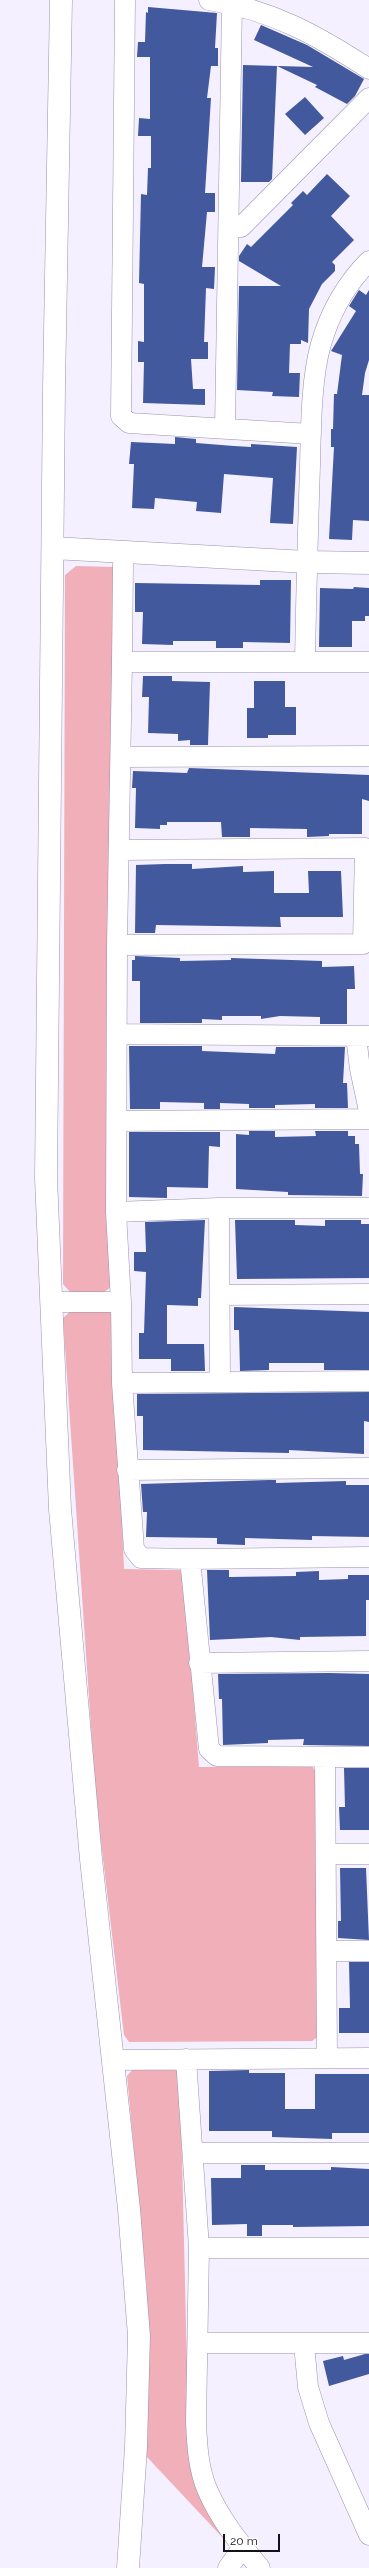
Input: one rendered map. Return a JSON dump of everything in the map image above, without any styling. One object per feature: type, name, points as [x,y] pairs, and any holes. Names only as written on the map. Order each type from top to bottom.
[{"type":"street","points":[[61,0],[46,1147],[60,1510],[91,1859],[129,2209],[138,2336],[136,2447],[128,2568]]},
{"type":"street","points":[[125,0],[121,416],[129,422],[311,434]]},
{"type":"street","points":[[209,0],[232,4],[289,22],[321,38],[369,69]]},
{"type":"street","points":[[225,428],[232,4]]},
{"type":"street","points":[[229,228],[241,227],[369,98]]},
{"type":"street","points":[[305,662],[311,434],[320,346],[327,326],[341,297],[359,272],[369,262]]},
{"type":"street","points":[[53,548],[307,562],[369,563]]},
{"type":"street","points":[[123,564],[122,757],[117,945],[116,1212],[121,1302],[122,1383],[127,1470],[134,1549],[141,1558],[190,1559],[369,1557]]},
{"type":"street","points":[[122,662],[369,662]]},
{"type":"street","points":[[122,757],[369,756]]},
{"type":"street","points":[[117,945],[363,944],[365,848],[119,850]]},
{"type":"street","points":[[117,1034],[363,1036],[360,1069],[369,1111]]},
{"type":"street","points":[[117,1121],[369,1118]]},
{"type":"street","points":[[116,1212],[219,1208],[369,1208]]},
{"type":"street","points":[[219,1208],[220,1381]]},
{"type":"street","points":[[220,1295],[369,1294]]},
{"type":"street","points":[[52,1302],[121,1302]]},
{"type":"street","points":[[122,1383],[220,1381],[369,1381]]},
{"type":"street","points":[[127,1470],[369,1468]]},
{"type":"street","points":[[190,1559],[209,1749],[217,1756],[369,1757]]},
{"type":"street","points":[[200,1663],[369,1661]]},
{"type":"street","points":[[324,1757],[327,2058]]},
{"type":"street","points":[[326,1854],[369,1854]]},
{"type":"street","points":[[327,1951],[369,1951]]},
{"type":"street","points":[[113,2060],[369,2058]]},
{"type":"street","points":[[186,2059],[194,2153],[199,2248],[196,2422],[198,2450],[206,2488],[226,2523],[260,2568]]},
{"type":"street","points":[[194,2153],[369,2153]]},
{"type":"street","points":[[199,2248],[369,2248]]},
{"type":"street","points":[[198,2343],[304,2344],[369,2342]]},
{"type":"street","points":[[304,2344],[308,2387],[319,2423],[369,2535]]},
{"type":"street","points":[[228,2568],[243,2547]]},
{"type":"shaded area","points":[[76,566],[114,567],[111,1287],[103,1293],[70,1292],[63,1284],[65,575]]},
{"type":"shaded area","points":[[73,1309],[110,1312],[113,1317],[124,1569],[180,1570],[184,1576],[199,1767],[312,1766],[318,1775],[319,2036],[312,2041],[129,2042],[124,2035],[96,1800],[63,1318]]},
{"type":"shaded area","points":[[173,2068],[180,2074],[189,2451],[205,2503],[222,2537],[147,2457],[147,2289],[127,2076],[133,2069]]},
{"type":"building","points":[[148,7],[217,13],[215,48],[218,48],[218,66],[211,66],[207,98],[211,98],[205,193],[215,193],[215,212],[207,212],[202,267],[215,267],[214,289],[206,288],[204,342],[208,342],[208,359],[191,359],[193,389],[205,389],[205,405],[143,403],[144,362],[138,362],[138,341],[144,342],[144,284],[139,283],[141,194],[147,195],[148,168],[151,168],[151,136],[138,136],[139,118],[150,119],[150,57],[137,57],[138,42],[145,42],[146,12],[148,13]]},
{"type":"building","points":[[261,25],[307,45],[364,79],[355,96],[347,104],[315,87],[317,85],[277,66],[272,179],[269,182],[241,182],[243,65],[313,67],[254,40]]},
{"type":"building","points":[[305,97],[324,118],[305,135],[285,114]]},
{"type":"building","points":[[327,174],[350,196],[331,216],[354,240],[332,262],[335,265],[335,271],[322,284],[309,309],[308,343],[301,340],[301,344],[290,344],[289,373],[300,373],[299,397],[272,396],[273,392],[237,390],[239,286],[281,286],[239,261],[239,256],[247,244],[251,247],[293,205],[291,203],[303,191],[307,195]]},
{"type":"building","points":[[359,290],[366,295],[369,290],[369,360],[365,373],[362,395],[369,395],[369,521],[353,520],[352,540],[329,539],[334,447],[331,447],[331,429],[333,429],[334,394],[337,394],[342,355],[331,351],[356,311],[349,306]]},
{"type":"building","points":[[175,437],[196,439],[196,443],[251,447],[251,444],[297,447],[293,524],[270,523],[273,478],[224,474],[221,513],[196,511],[197,502],[155,498],[154,509],[132,508],[134,464],[129,464],[131,442],[175,444]]},
{"type":"building","points":[[260,580],[291,580],[290,643],[243,642],[243,648],[216,648],[216,641],[173,641],[173,645],[142,644],[143,612],[135,612],[135,583],[260,585]]},
{"type":"building","points":[[354,587],[369,588],[369,616],[365,616],[365,621],[352,621],[352,647],[319,647],[320,588],[353,589]]},
{"type":"building","points":[[143,676],[172,676],[172,681],[210,682],[208,745],[190,745],[190,740],[178,741],[178,734],[148,733],[149,697],[142,697]]},
{"type":"building","points":[[254,681],[285,681],[285,707],[296,707],[296,735],[268,735],[268,738],[247,738],[247,708],[254,708]]},
{"type":"building","points":[[189,768],[369,775],[369,801],[362,799],[362,834],[329,834],[329,836],[307,837],[307,829],[250,828],[250,837],[222,837],[221,822],[167,822],[167,825],[160,825],[160,829],[135,828],[136,788],[132,788],[133,771],[187,773]]},
{"type":"building","points":[[192,864],[192,869],[243,866],[243,872],[274,871],[274,893],[309,893],[308,871],[341,871],[343,917],[280,917],[281,927],[156,925],[155,933],[135,933],[136,865]]},
{"type":"building","points":[[135,956],[180,958],[180,961],[231,960],[231,958],[322,961],[322,967],[354,966],[355,989],[347,989],[347,1024],[320,1024],[320,1017],[280,1016],[261,1019],[261,1016],[222,1016],[222,1020],[202,1019],[202,1023],[140,1023],[140,981],[132,981],[132,960],[135,960]]},
{"type":"building","points":[[129,1046],[202,1046],[202,1051],[275,1054],[276,1047],[345,1047],[343,1083],[347,1083],[348,1108],[315,1108],[315,1104],[275,1105],[275,1108],[249,1108],[249,1104],[220,1103],[220,1109],[204,1109],[204,1103],[160,1102],[160,1109],[130,1109]]},
{"type":"building","points":[[249,1131],[275,1131],[275,1137],[316,1136],[315,1131],[348,1131],[348,1136],[355,1136],[355,1144],[359,1144],[360,1174],[363,1174],[362,1196],[288,1195],[288,1192],[236,1189],[236,1134],[249,1135]]},
{"type":"building","points":[[129,1132],[220,1132],[220,1147],[209,1146],[208,1188],[167,1187],[167,1198],[129,1197]]},
{"type":"building","points":[[205,1220],[201,1298],[198,1298],[198,1306],[167,1305],[167,1344],[204,1344],[205,1371],[171,1371],[171,1359],[139,1359],[139,1333],[144,1333],[146,1272],[134,1271],[134,1252],[146,1252],[145,1222]]},
{"type":"building","points":[[235,1220],[295,1220],[295,1225],[325,1226],[325,1220],[361,1220],[361,1224],[369,1224],[369,1278],[237,1279]]},
{"type":"building","points":[[234,1307],[369,1312],[369,1370],[324,1370],[324,1363],[269,1363],[269,1370],[240,1371],[239,1330],[234,1330]]},
{"type":"building","points":[[369,1392],[369,1422],[364,1421],[364,1454],[289,1450],[289,1453],[143,1450],[143,1416],[137,1416],[137,1394]]},
{"type":"building","points":[[276,1480],[276,1483],[346,1481],[346,1485],[369,1485],[369,1537],[312,1536],[312,1540],[245,1538],[245,1545],[217,1544],[217,1538],[146,1537],[147,1512],[143,1512],[141,1484]]},
{"type":"building","points":[[207,1570],[229,1570],[229,1577],[296,1576],[296,1572],[319,1571],[319,1580],[348,1579],[348,1575],[369,1575],[369,1600],[366,1600],[366,1636],[300,1637],[300,1640],[271,1637],[210,1640]]},
{"type":"building","points":[[218,1674],[369,1674],[369,1746],[303,1745],[304,1739],[268,1740],[268,1743],[223,1745],[222,1699],[219,1699]]},
{"type":"building","points":[[344,1768],[369,1768],[369,1830],[340,1830],[339,1807],[345,1807]]},
{"type":"building","points":[[340,1868],[366,1868],[369,1940],[338,1938],[338,1921],[341,1921]]},
{"type":"building","points":[[349,1962],[369,1962],[369,2033],[339,2033],[339,2008],[350,2008]]},
{"type":"building","points":[[249,2070],[249,2073],[285,2073],[285,2109],[315,2109],[315,2074],[369,2074],[369,2133],[332,2133],[332,2139],[272,2137],[272,2131],[209,2131],[209,2071]]},
{"type":"building","points":[[241,2165],[265,2165],[265,2170],[331,2170],[331,2167],[369,2169],[369,2226],[293,2227],[293,2225],[262,2225],[262,2236],[247,2236],[247,2224],[212,2225],[211,2178],[241,2178]]},
{"type":"building","points":[[369,2354],[369,2374],[329,2386],[323,2361],[343,2356],[344,2360]]}]
